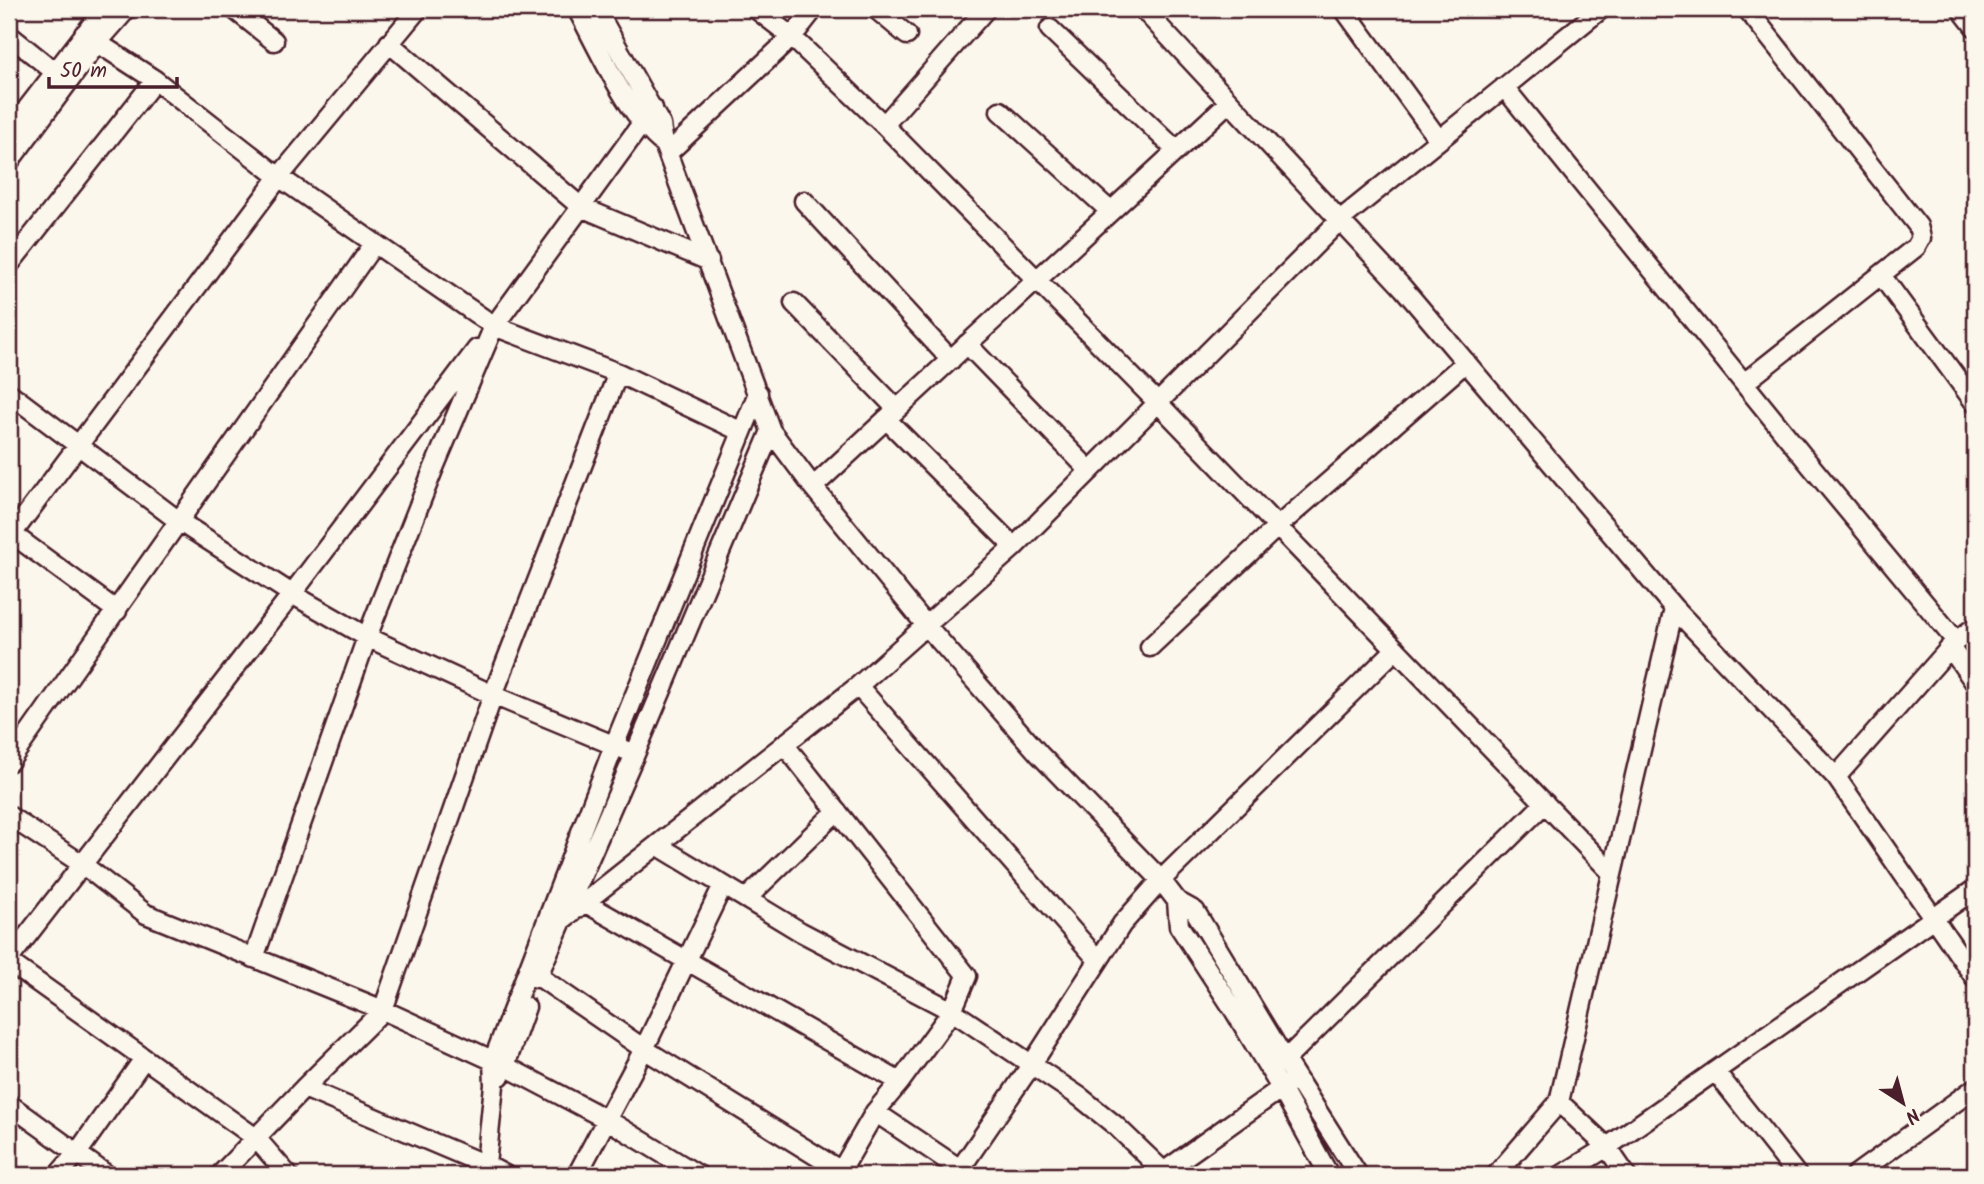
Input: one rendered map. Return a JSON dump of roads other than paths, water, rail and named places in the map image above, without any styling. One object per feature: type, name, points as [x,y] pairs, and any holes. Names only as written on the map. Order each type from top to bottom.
[{"type":"street","points":[[234,9],[274,41]]},
{"type":"street","points":[[117,611],[10,536],[279,177],[418,9]]},
{"type":"street","points":[[577,9],[642,123],[666,148]]},
{"type":"street","points":[[596,9],[661,125],[666,148],[771,431],[925,624],[1040,755],[1161,880],[1177,901],[1195,911],[1285,1060],[1288,1083],[1329,1175]]},
{"type":"street","points":[[756,9],[792,37],[884,125],[1158,403],[1612,873]]},
{"type":"street","points":[[666,148],[792,37],[814,9]]},
{"type":"street","points":[[876,9],[906,35]]},
{"type":"street","points":[[884,125],[986,9]]},
{"type":"street","points":[[561,920],[858,686],[1014,547],[1340,220],[1601,9]]},
{"type":"street","points":[[1744,383],[1916,247],[1921,238],[1918,226],[1747,9]]},
{"type":"street","points":[[1961,9],[1975,27]]},
{"type":"street","points":[[1145,10],[1403,288],[1674,608],[1836,777],[1975,978]]},
{"type":"street","points":[[1347,10],[1438,140]]},
{"type":"street","points":[[13,137],[110,11]]},
{"type":"street","points":[[1050,29],[1176,150]]},
{"type":"street","points":[[9,35],[55,72]]},
{"type":"street","points":[[9,162],[13,137],[55,72],[91,38]]},
{"type":"street","points":[[91,38],[155,80],[279,177],[494,326],[618,373],[742,432]]},
{"type":"street","points":[[389,43],[581,207],[709,261]]},
{"type":"street","points":[[9,265],[155,80]]},
{"type":"street","points":[[1504,87],[1953,644],[1975,683]]},
{"type":"street","points":[[813,487],[1230,102]]},
{"type":"street","points":[[288,1175],[256,1138],[143,1060],[9,961],[292,594],[494,326],[653,108]]},
{"type":"street","points":[[1000,111],[1110,211]]},
{"type":"street","points":[[804,201],[951,360]]},
{"type":"street","points":[[9,762],[374,244]]},
{"type":"street","points":[[1881,275],[1975,403]]},
{"type":"street","points":[[794,303],[891,414],[1014,547]]},
{"type":"street","points":[[254,958],[368,637],[433,470],[494,326]]},
{"type":"street","points":[[967,344],[1090,471]]},
{"type":"street","points":[[1150,647],[1277,527],[1466,362]]},
{"type":"street","points":[[220,1175],[383,1010],[493,695],[618,373]]},
{"type":"street","points":[[9,393],[180,522],[292,594],[368,637],[493,695],[635,754]]},
{"type":"street","points":[[485,1170],[494,1085],[499,1064],[614,746],[758,393]]},
{"type":"street","points":[[499,1064],[635,754],[771,431]]},
{"type":"street","points":[[1496,1175],[1559,1102],[1674,608]]},
{"type":"street","points":[[1836,777],[1953,644],[1975,627]]},
{"type":"street","points":[[874,1112],[958,1172],[1032,1064],[1122,924],[1161,880],[1396,649]]},
{"type":"street","points":[[858,686],[1098,960]]},
{"type":"street","points":[[538,976],[644,1049],[840,1173],[874,1112],[953,1011],[967,976],[784,744]]},
{"type":"street","points":[[1285,1060],[1545,803]]},
{"type":"street","points":[[746,899],[837,811]]},
{"type":"street","points":[[9,816],[82,864],[146,914],[383,1010],[499,1064],[606,1119],[698,1175]]},
{"type":"street","points":[[657,845],[801,932],[953,1011],[1080,1097],[1116,1126],[1162,1174],[1288,1083]]},
{"type":"street","points":[[577,1175],[644,1049],[723,885]]},
{"type":"street","points":[[1562,1175],[1607,1147],[1975,889]]},
{"type":"street","points":[[1177,901],[1179,926],[1234,1010],[1358,1175]]},
{"type":"street","points":[[584,902],[900,1082]]},
{"type":"street","points":[[58,1175],[78,1152],[143,1060]]},
{"type":"street","points":[[1714,1071],[1797,1175]]},
{"type":"street","points":[[304,1088],[485,1170],[505,1175]]},
{"type":"street","points":[[1854,1175],[1975,1088]]},
{"type":"street","points":[[1559,1102],[1607,1147],[1626,1175]]},
{"type":"street","points":[[9,1104],[107,1175]]}]
